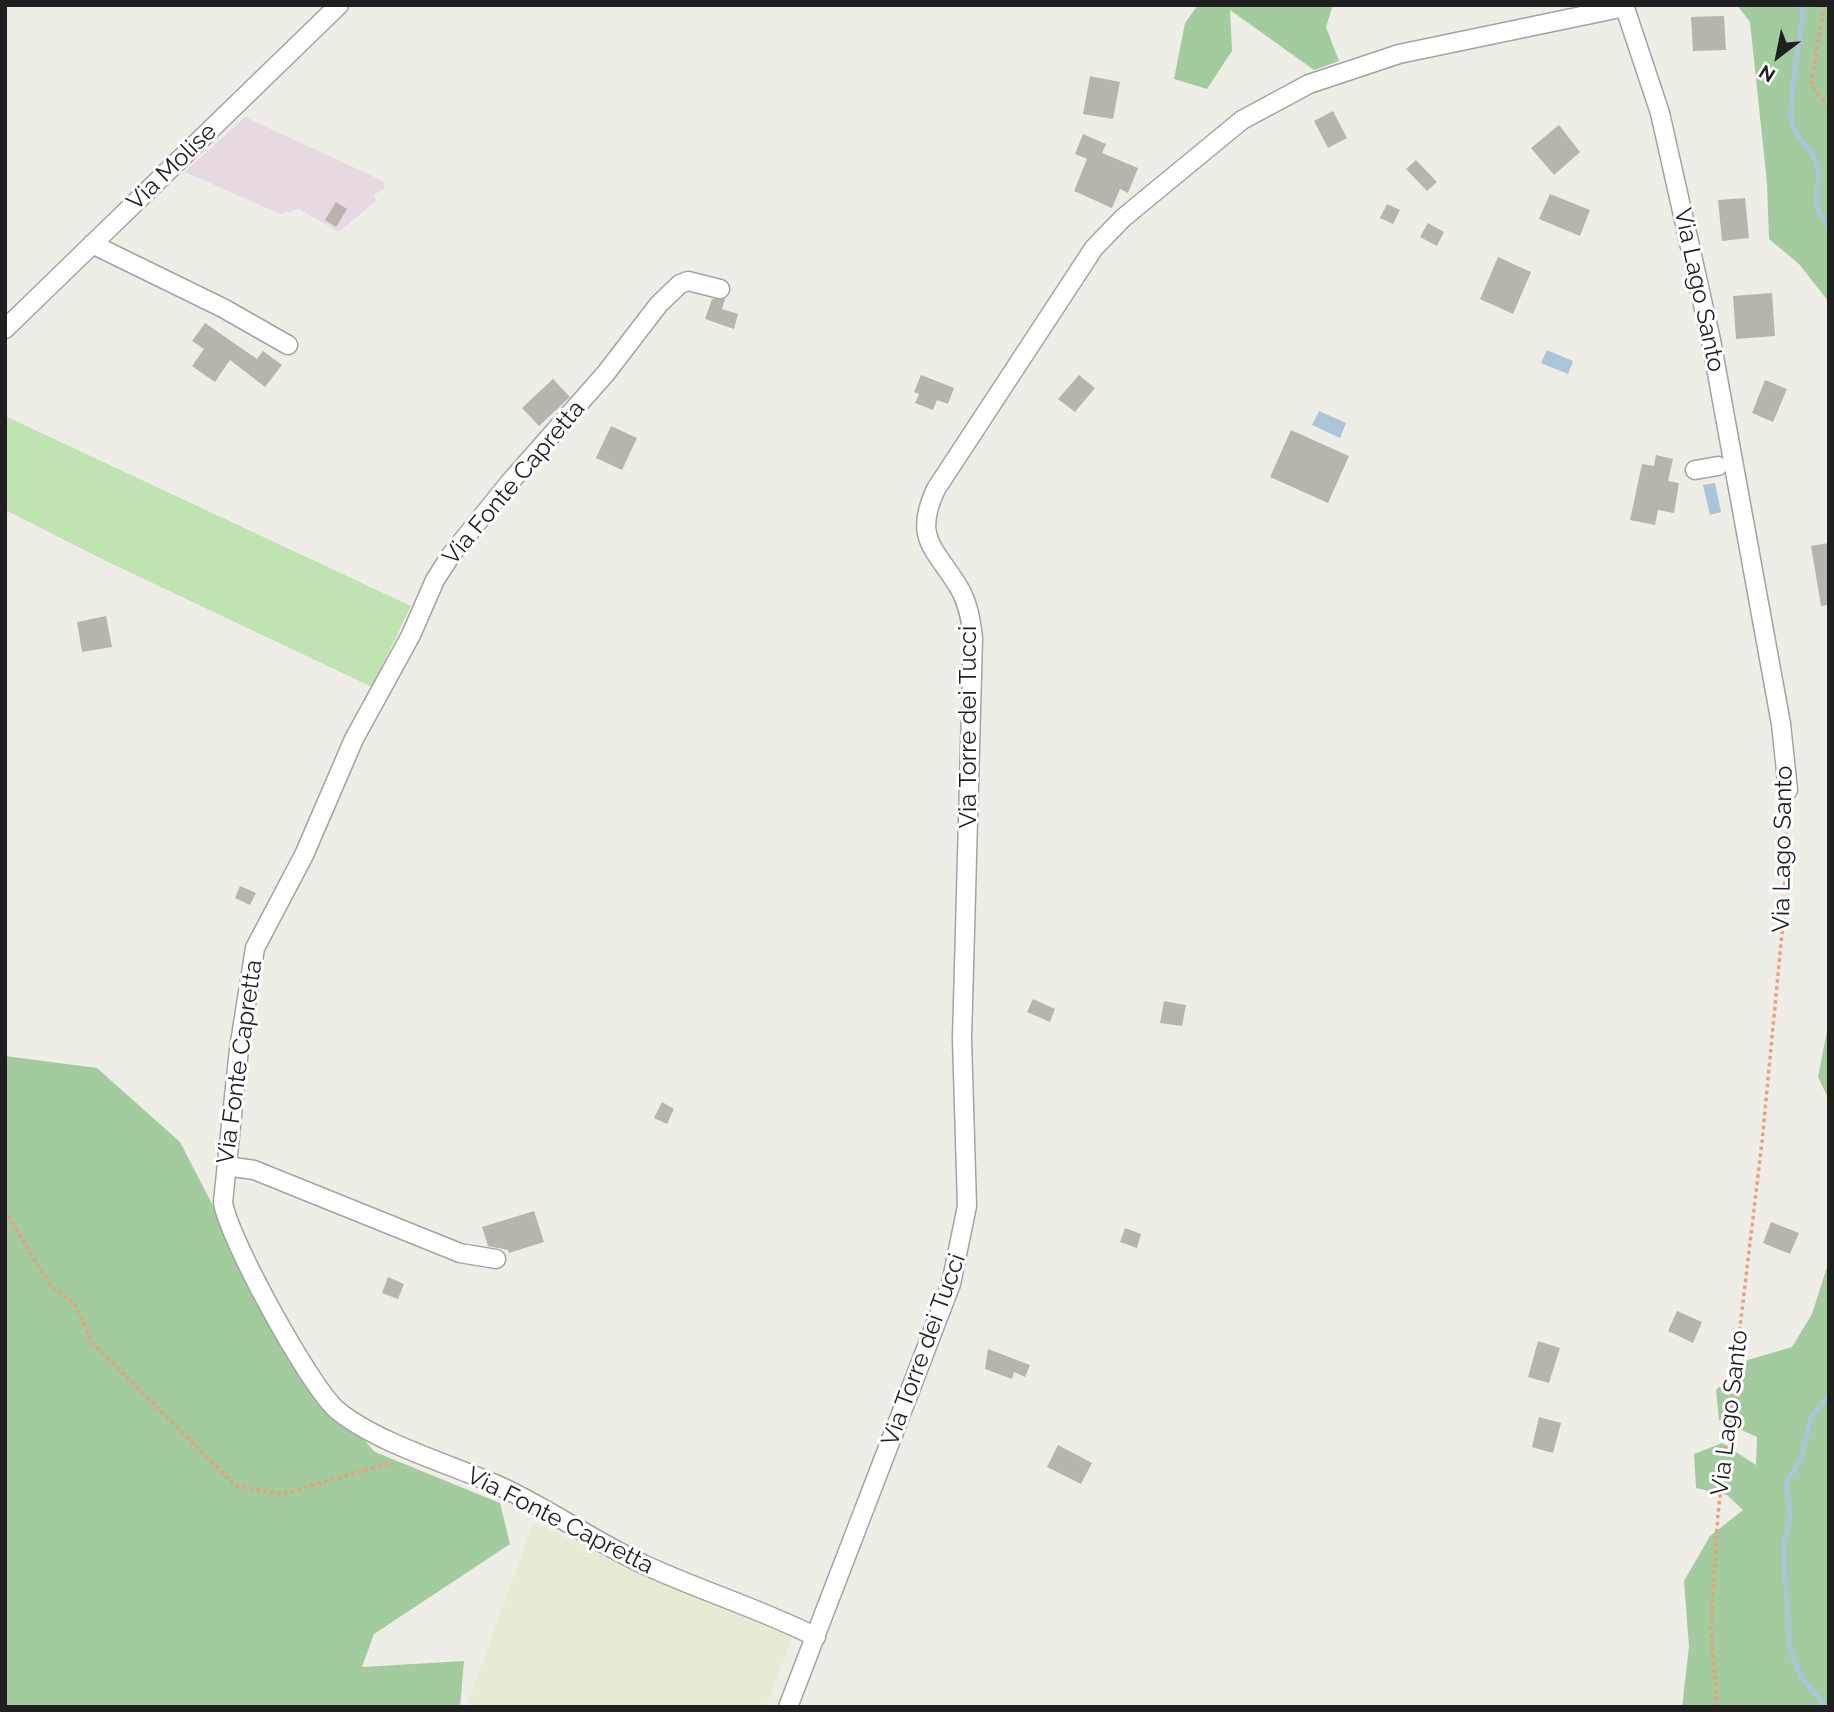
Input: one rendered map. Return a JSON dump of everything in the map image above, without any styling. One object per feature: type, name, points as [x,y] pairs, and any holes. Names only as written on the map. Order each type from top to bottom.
[{"type":"street","name":"Via Molise","points":[[5,328],[339,5]]},
{"type":"street","name":"Via Lago Santo","points":[[1624,6],[1660,113],[1711,340],[1781,724],[1788,790]]},
{"type":"street","name":"Via Torre dei Tucci","points":[[788,1707],[951,1284],[962,1245],[967,1206],[962,1039],[973,638],[966,602],[926,538],[927,513],[936,489],[1094,248],[1123,218],[1242,120],[1308,84],[1368,62],[1624,6]]},
{"type":"street","points":[[92,244],[223,308],[288,345]]},
{"type":"street","name":"Via Fonte Capretta","points":[[720,289],[688,281],[680,284],[666,297],[606,373],[501,492],[435,580],[411,635],[354,739],[304,855],[255,947],[239,1049],[223,1202],[234,1241],[325,1397],[353,1421],[524,1499],[642,1564],[816,1637]]},
{"type":"street","points":[[1695,470],[1718,466]]},
{"type":"street","points":[[227,1166],[254,1170],[460,1253],[496,1259]]},
{"type":"path","points":[[1824,5],[1811,85],[1829,107]]},
{"type":"path","name":"Via Lago Santo","points":[[1717,1707],[1712,1629],[1718,1513],[1762,1142],[1783,926],[1788,790]]},
{"type":"path","points":[[5,1210],[51,1287],[74,1303],[93,1344],[236,1486],[282,1494],[422,1454]]},
{"type":"shaded area","points":[[245,117],[383,181],[385,188],[374,195],[376,201],[339,232],[299,209],[280,214],[185,172]]},
{"type":"green space","points":[[1198,5],[1333,5],[1326,27],[1339,61],[1314,70],[1230,10],[1232,51],[1207,89],[1174,79],[1185,23]]},
{"type":"green space","points":[[1737,5],[1829,5],[1829,302],[1799,264],[1769,239],[1767,183],[1750,22]]},
{"type":"green space","points":[[5,416],[411,606],[372,687],[5,510]]},
{"type":"green space","points":[[1829,1021],[1829,1100],[1818,1077]]},
{"type":"green space","points":[[5,1056],[97,1068],[180,1142],[293,1360],[375,1452],[500,1503],[510,1544],[374,1634],[362,1667],[464,1661],[460,1707],[5,1707]]},
{"type":"green space","points":[[1829,1261],[1829,1707],[1682,1707],[1689,1647],[1684,1581],[1710,1536],[1743,1510],[1727,1495],[1696,1488],[1694,1454],[1722,1443],[1756,1465],[1757,1437],[1719,1420],[1716,1390],[1748,1360],[1792,1347],[1812,1314]]},
{"type":"green space","points":[[533,1523],[792,1638],[766,1707],[466,1707]]},
{"type":"water","points":[[1547,350],[1573,361],[1568,374],[1541,363]]},
{"type":"water","points":[[1319,411],[1346,423],[1340,438],[1312,425]]},
{"type":"water","points":[[1715,483],[1721,512],[1710,515],[1703,485]]},
{"type":"building","points":[[1724,16],[1726,50],[1693,51],[1691,17]]},
{"type":"building","points":[[1090,76],[1120,82],[1113,119],[1083,114]]},
{"type":"building","points":[[1333,111],[1347,138],[1328,148],[1314,121]]},
{"type":"building","points":[[1559,125],[1580,152],[1554,175],[1531,148]]},
{"type":"building","points":[[1083,134],[1106,144],[1102,153],[1138,168],[1128,193],[1120,189],[1112,208],[1074,191],[1087,159],[1075,154]]},
{"type":"building","points":[[1416,160],[1437,182],[1427,191],[1406,169]]},
{"type":"building","points":[[1550,194],[1590,210],[1580,236],[1539,219]]},
{"type":"building","points":[[1745,198],[1749,238],[1722,241],[1718,200]]},
{"type":"building","points":[[336,202],[347,209],[336,227],[325,220]]},
{"type":"building","points":[[1387,204],[1400,210],[1393,224],[1380,218]]},
{"type":"building","points":[[1428,223],[1444,232],[1437,246],[1420,237]]},
{"type":"building","points":[[1498,257],[1531,272],[1513,314],[1480,299]]},
{"type":"building","points":[[1772,293],[1775,336],[1736,339],[1733,296]]},
{"type":"building","points":[[712,299],[725,299],[722,309],[738,314],[734,329],[705,319]]},
{"type":"building","points":[[205,323],[257,359],[263,351],[282,365],[265,387],[230,360],[215,382],[192,366],[204,349],[192,341]]},
{"type":"building","points":[[921,375],[954,388],[948,404],[937,400],[933,410],[915,403],[919,394],[914,392]]},
{"type":"building","points":[[1079,375],[1095,388],[1075,412],[1058,399]]},
{"type":"building","points":[[553,379],[570,397],[539,426],[522,408]]},
{"type":"building","points":[[1765,380],[1787,389],[1773,422],[1752,413]]},
{"type":"building","points":[[611,426],[637,438],[622,470],[596,458]]},
{"type":"building","points":[[1291,430],[1349,456],[1328,503],[1270,477]]},
{"type":"building","points":[[1656,455],[1673,459],[1668,481],[1679,483],[1674,513],[1658,510],[1655,525],[1630,520],[1642,464],[1654,466]]},
{"type":"building","points":[[1829,543],[1829,605],[1821,606],[1811,546]]},
{"type":"building","points":[[106,616],[112,647],[82,652],[77,622]]},
{"type":"building","points":[[240,886],[256,893],[250,905],[235,898]]},
{"type":"building","points":[[1033,999],[1055,1009],[1050,1022],[1027,1012]]},
{"type":"building","points":[[1164,1001],[1186,1005],[1182,1026],[1160,1023]]},
{"type":"building","points":[[662,1102],[674,1109],[667,1124],[654,1118]]},
{"type":"building","points":[[534,1211],[544,1242],[509,1253],[508,1250],[488,1246],[482,1227]]},
{"type":"building","points":[[1771,1222],[1799,1233],[1790,1254],[1763,1243]]},
{"type":"building","points":[[1125,1228],[1141,1234],[1137,1248],[1120,1242]]},
{"type":"building","points":[[388,1277],[404,1284],[398,1299],[382,1293]]},
{"type":"building","points":[[1677,1311],[1702,1322],[1693,1343],[1668,1331]]},
{"type":"building","points":[[1538,1341],[1560,1348],[1549,1383],[1528,1377]]},
{"type":"building","points":[[988,1349],[1030,1365],[1025,1377],[1014,1372],[1012,1379],[985,1369]]},
{"type":"building","points":[[1539,1417],[1561,1423],[1553,1453],[1532,1447]]},
{"type":"building","points":[[1058,1445],[1092,1463],[1081,1484],[1047,1467]]},
{"type":"waterway","points":[[1799,5],[1803,14],[1791,121],[1817,164],[1817,207],[1829,226]]},
{"type":"waterway","points":[[1826,1707],[1802,1678],[1790,1651],[1783,1548],[1790,1517],[1786,1482],[1801,1458],[1811,1417],[1829,1395]]}]
